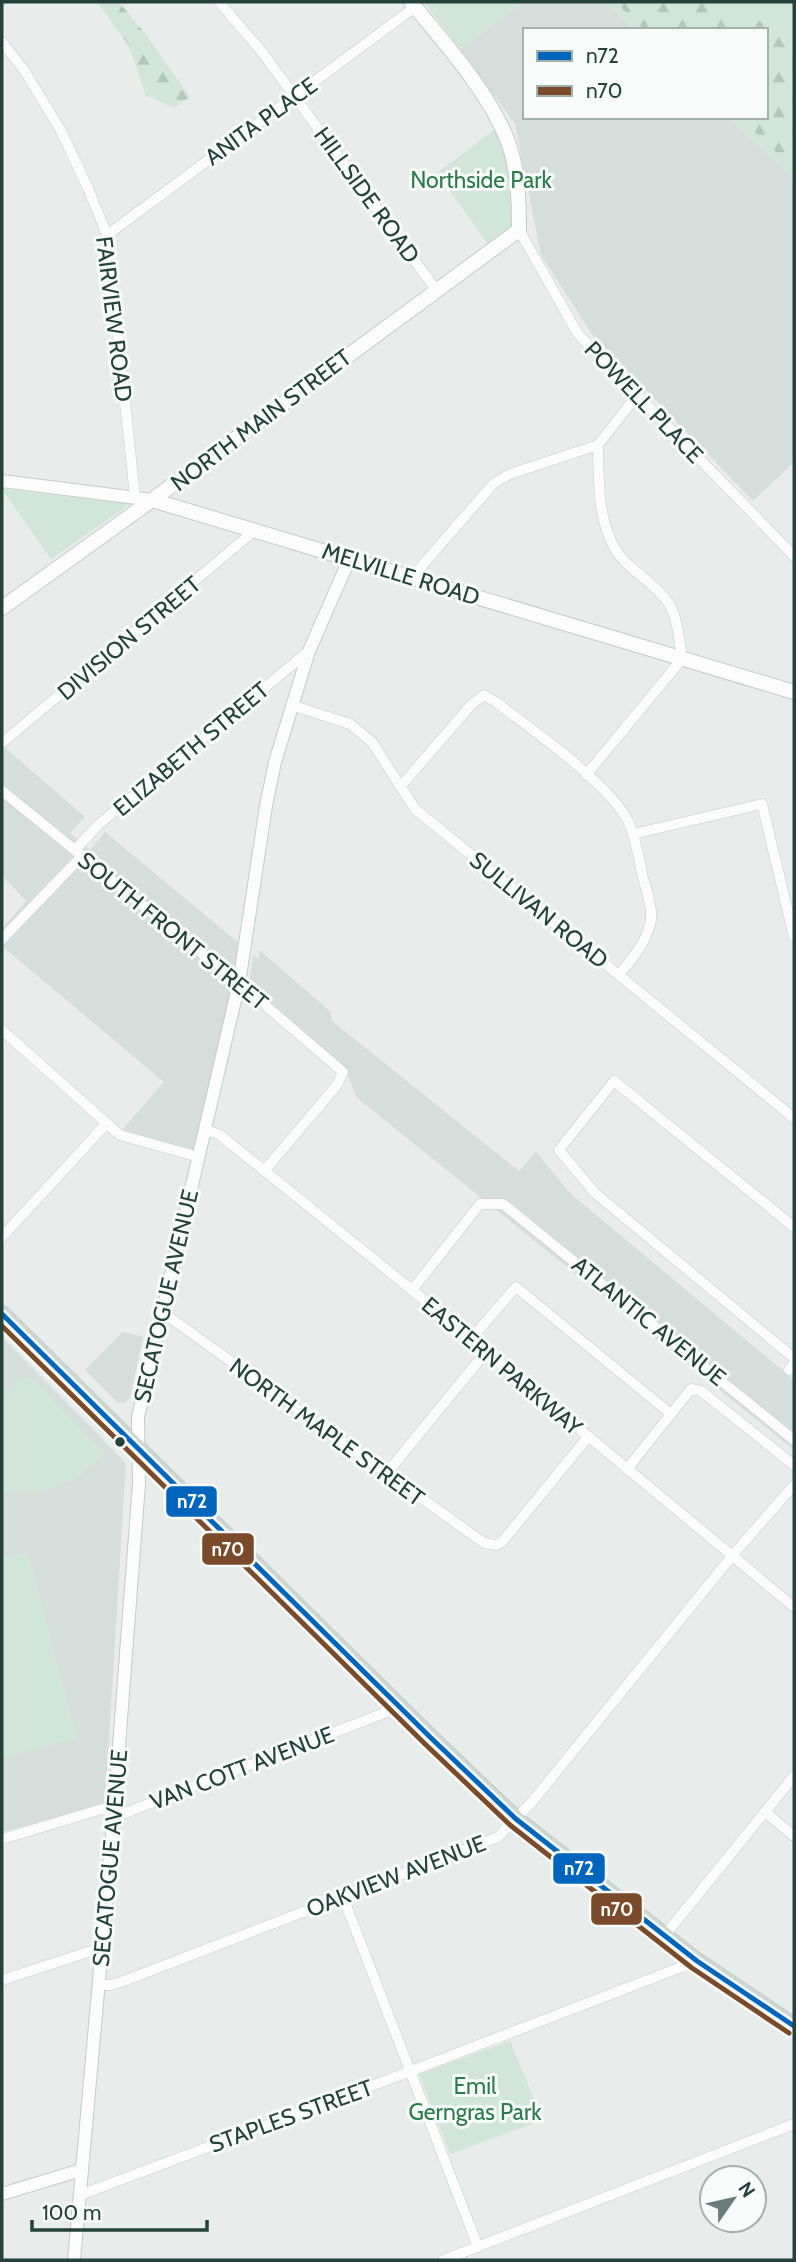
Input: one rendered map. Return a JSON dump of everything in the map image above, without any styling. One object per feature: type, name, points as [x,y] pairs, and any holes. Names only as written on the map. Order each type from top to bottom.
[{"type":"main road","points":[[413,4],[476,86],[507,138],[519,196],[519,230]]},
{"type":"main road","name":"NORTH MAIN STREET","points":[[2,608],[519,230]]},
{"type":"main road","name":"MELVILLE ROAD","points":[[152,500],[794,692]]},
{"type":"main road","points":[[2,1314],[516,1819],[696,1961],[794,2026]]},
{"type":"street","name":"HILLSIDE ROAD","points":[[219,2],[262,52],[437,291]]},
{"type":"street","name":"ANITA PLACE","points":[[107,235],[295,96],[413,4]]},
{"type":"street","name":"FAIRVIEW ROAD","points":[[2,42],[24,70],[61,131],[107,235],[135,496]]},
{"type":"street","name":"POWELL PLACE","points":[[519,230],[578,334],[794,556]]},
{"type":"street","points":[[412,577],[494,483],[518,471],[598,445],[638,394]]},
{"type":"street","points":[[586,775],[682,659],[675,617],[669,603],[656,588],[627,564],[606,531],[599,500],[598,445]]},
{"type":"street","name":"MELVILLE ROAD","points":[[2,481],[152,500]]},
{"type":"street","name":"DIVISION STREET","points":[[2,743],[254,531]]},
{"type":"street","name":"SECATOGUE AVENUE","points":[[74,2260],[114,1811],[139,1484],[138,1417],[239,983],[266,806],[291,705],[309,651],[349,560]]},
{"type":"street","name":"ELIZABETH STREET","points":[[2,939],[78,853],[98,825],[309,651]]},
{"type":"street","points":[[401,786],[472,704],[484,695],[586,775],[618,805],[633,834],[650,905],[651,922],[646,939],[619,975]]},
{"type":"street","name":"SULLIVAN ROAD","points":[[291,705],[350,724],[372,742],[415,809],[793,1115]]},
{"type":"street","name":"SOUTH FRONT STREET","points":[[2,791],[239,983],[342,1072],[337,1085],[264,1171]]},
{"type":"street","points":[[633,834],[762,804],[794,937]]},
{"type":"street","points":[[2,1030],[120,1135],[199,1157]]},
{"type":"street","points":[[794,1227],[614,1081],[559,1150],[595,1193],[794,1358]]},
{"type":"street","points":[[2,1237],[106,1124]]},
{"type":"street","name":"EASTERN PARKWAY","points":[[206,1130],[220,1135],[412,1290],[794,1606]]},
{"type":"street","name":"ATLANTIC AVENUE","points":[[412,1290],[480,1204],[503,1204],[794,1440]]},
{"type":"street","points":[[470,1340],[516,1287],[671,1414]]},
{"type":"street","name":"NORTH MAPLE STREET","points":[[162,1312],[476,1539],[496,1545],[508,1536],[588,1437]]},
{"type":"street","points":[[386,1474],[485,1353]]},
{"type":"street","points":[[627,1469],[691,1389],[701,1391],[794,1465]]},
{"type":"street","name":"OAKVIEW AVENUE","points":[[99,1985],[111,1985],[498,1837],[531,1803],[732,1556],[794,1485]]},
{"type":"street","name":"VAN COTT AVENUE","points":[[2,1839],[102,1809],[125,1813],[400,1707]]},
{"type":"street","points":[[665,1935],[794,1776]]},
{"type":"street","points":[[765,1812],[794,1836]]},
{"type":"street","points":[[344,1897],[478,2247]]},
{"type":"street","points":[[2,1980],[91,1951],[102,1951]]},
{"type":"street","name":"STAPLES STREET","points":[[80,2195],[696,1961]]},
{"type":"street","points":[[443,2260],[794,2124]]},
{"type":"street","points":[[2,2194],[81,2170]]},
{"type":"shaded area","points":[[523,2],[605,2],[633,28],[523,28],[523,119],[730,119],[794,179],[794,462],[753,501],[591,333],[541,255],[515,124],[460,49]]},
{"type":"shaded area","points":[[2,745],[85,817],[70,833],[90,850],[105,832],[240,944],[195,1151],[122,1130],[164,1082],[2,946],[2,929],[26,901],[2,875]]},
{"type":"shaded area","points":[[259,950],[330,1011],[332,1021],[519,1171],[536,1152],[571,1194],[794,1380],[794,1450],[356,1097],[347,1072],[249,987],[253,955],[259,959]]},
{"type":"shaded area","points":[[123,1332],[143,1337],[130,1398],[125,1403],[117,1402],[85,1370]]},
{"type":"shaded area","points":[[2,1337],[126,1463],[105,1804],[2,1832]]},
{"type":"green space","points":[[97,2],[119,2],[190,97],[174,108],[146,95],[129,46]]},
{"type":"green space","points":[[424,2],[523,2],[460,49]]},
{"type":"green space","points":[[605,2],[794,2],[794,179],[730,119],[768,119],[768,28],[633,28]]},
{"type":"green space","points":[[615,2],[706,2],[794,33],[794,169],[741,119],[768,119],[768,28],[643,28]]},
{"type":"green space","name":"Northside Park","points":[[498,127],[508,154],[515,229],[490,247],[437,173]]},
{"type":"green space","points":[[2,489],[130,504],[51,559]]},
{"type":"green space","points":[[30,1377],[105,1453],[77,1478],[38,1493],[2,1490],[2,1397],[19,1380]]},
{"type":"green space","points":[[28,1552],[77,1738],[2,1758],[2,1559]]},
{"type":"green space","name":"Emil Gerngras Park","points":[[510,2041],[543,2120],[450,2154],[419,2074]]},
{"type":"transit line","name":"n72","points":[[2,1314],[516,1819],[697,1961],[794,2026]]},
{"type":"transit line","name":"n70","points":[[2,1326],[510,1825],[692,1968],[789,2033]]}]
